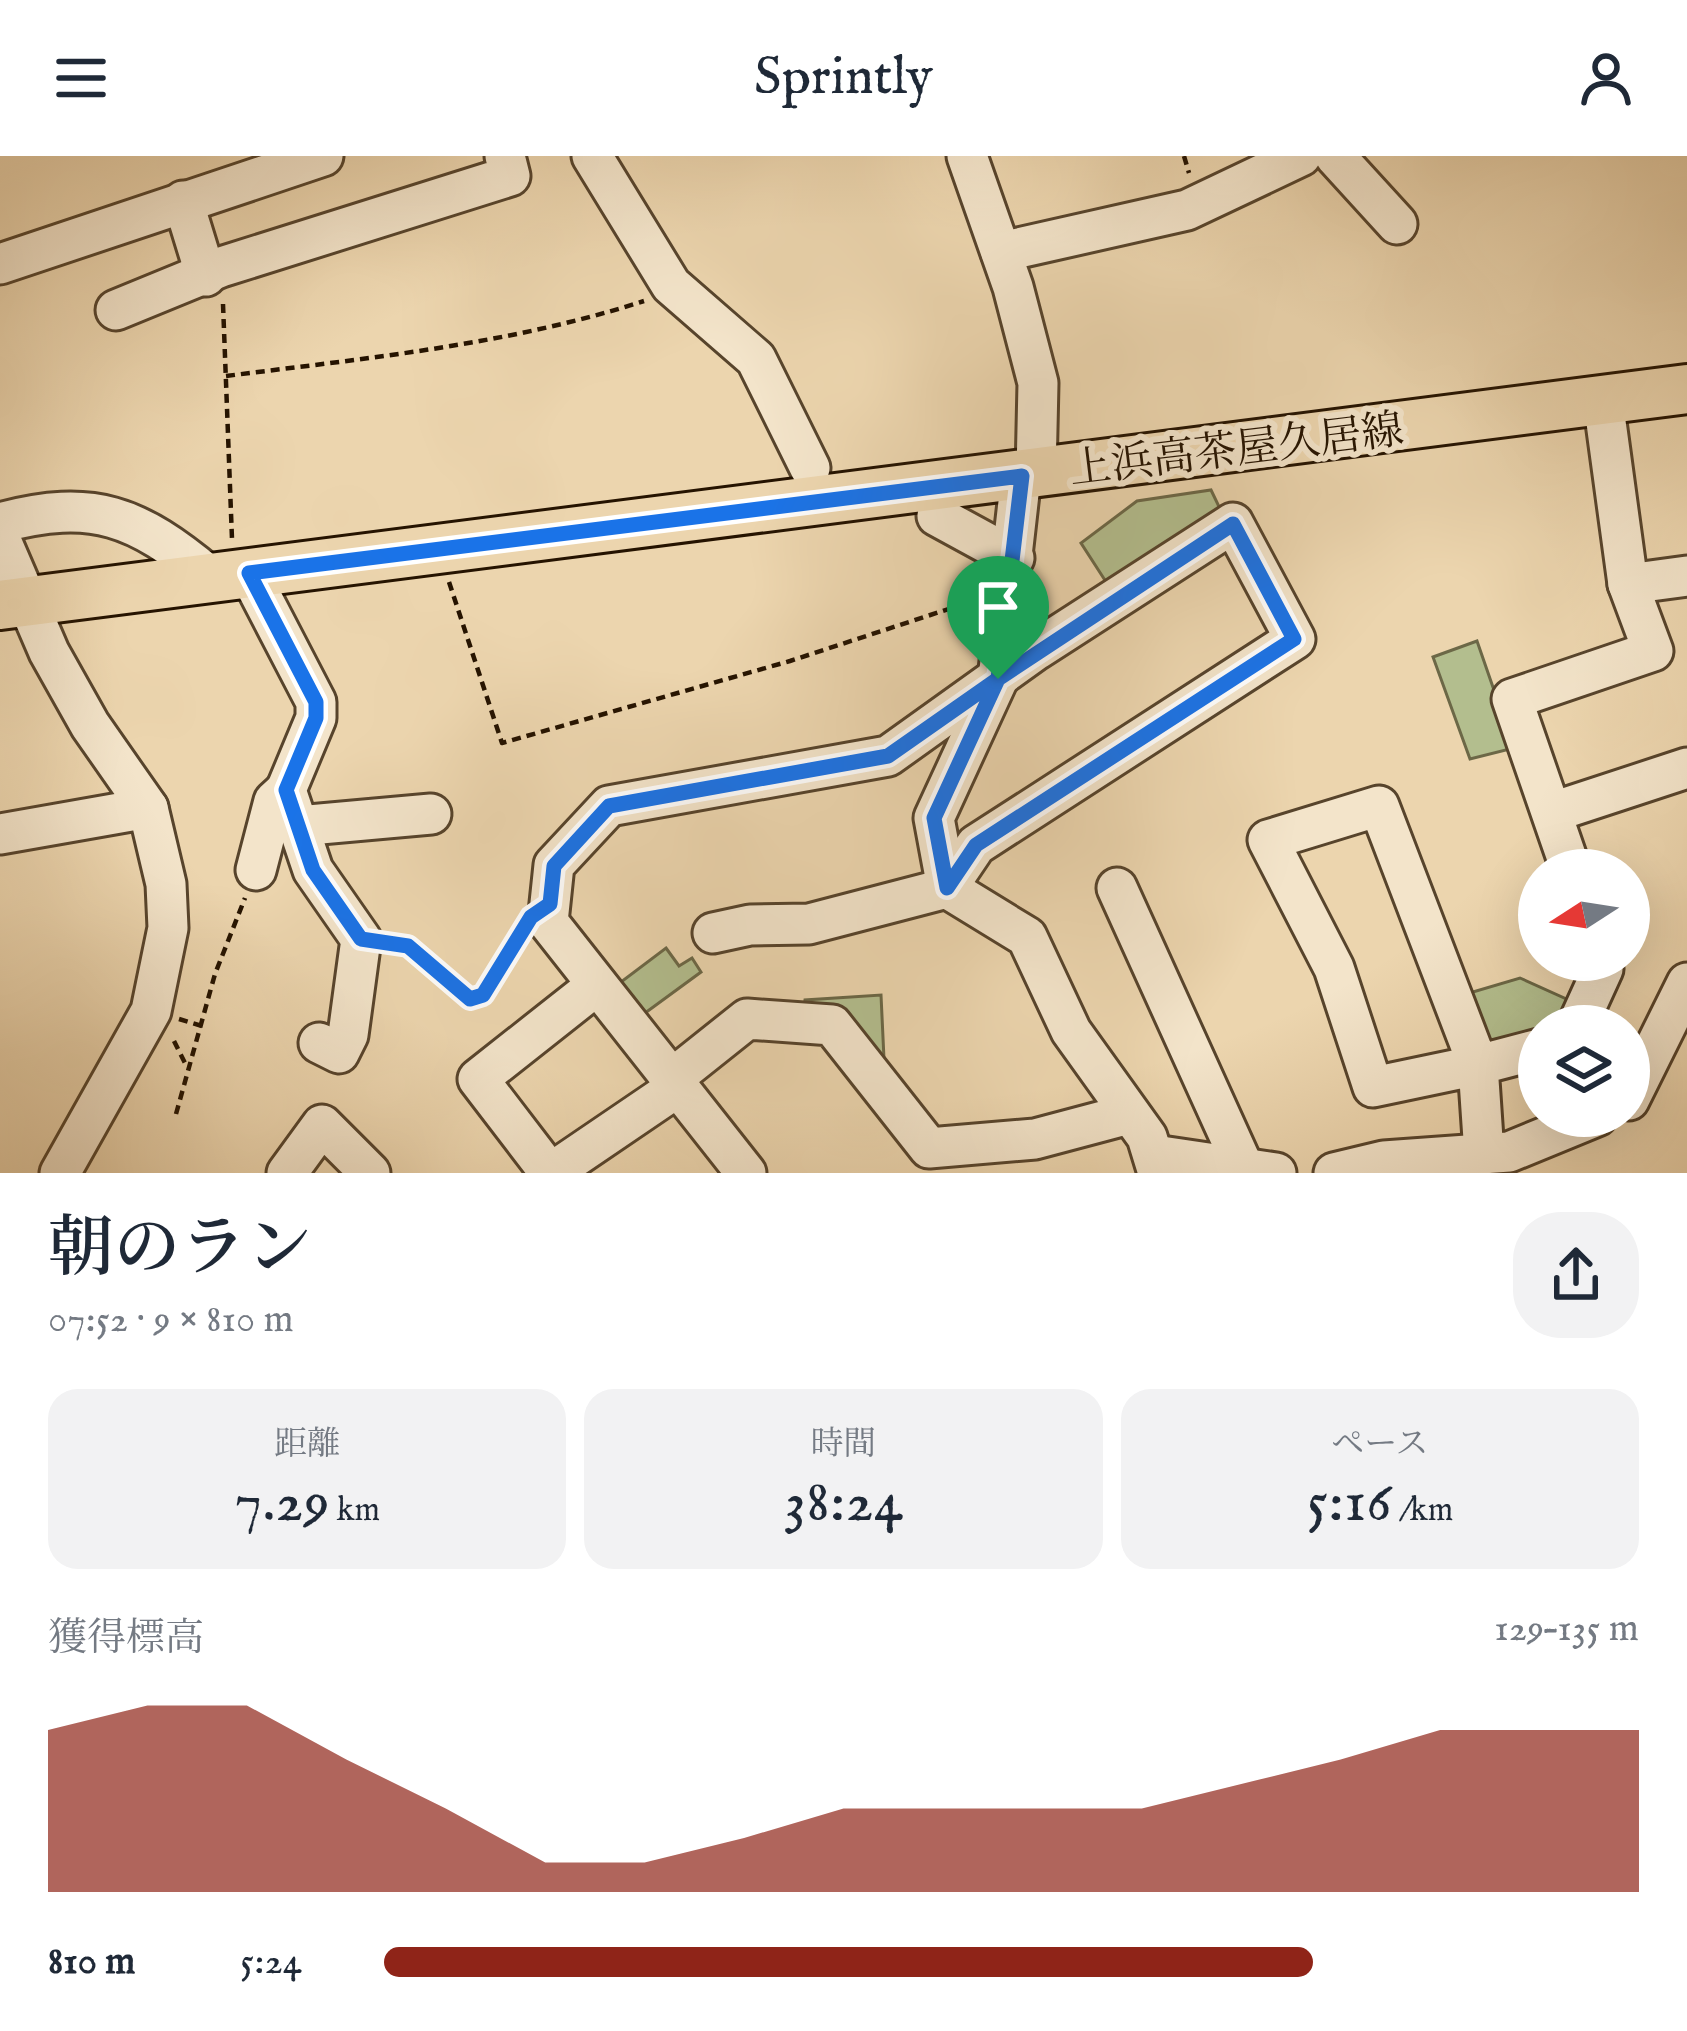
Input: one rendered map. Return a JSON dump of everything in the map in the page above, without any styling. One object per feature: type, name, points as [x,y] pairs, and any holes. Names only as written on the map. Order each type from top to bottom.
[{"type":"main road","name":"上浜高茶屋久居線","points":[[12,603],[230,565],[1029,475],[1687,388]]},
{"type":"street","points":[[0,264],[201,182],[323,156]]},
{"type":"street","points":[[592,156],[671,285],[756,359],[811,468]]},
{"type":"street","points":[[967,156],[1001,252],[1038,382],[998,679],[934,818],[947,888],[1027,937],[1071,1031],[1129,1114],[1156,1164],[1260,1169],[1117,888]]},
{"type":"street","points":[[1001,252],[1187,210],[1301,156]]},
{"type":"street","points":[[1335,156],[1397,224]]},
{"type":"street","points":[[116,310],[512,168]]},
{"type":"street","points":[[201,182],[214,272]]},
{"type":"street","points":[[1564,849],[1512,699],[1653,651],[1628,584],[1603,400]]},
{"type":"street","points":[[0,523],[65,509],[105,514],[230,565],[316,702],[292,808],[320,883],[361,939],[348,1035],[339,1053],[319,1043]]},
{"type":"street","points":[[938,516],[1012,573]]},
{"type":"street","points":[[713,933],[750,925],[809,923],[947,888],[976,845],[1294,639],[1233,524],[888,756],[609,806],[554,866],[548,922],[746,1173]]},
{"type":"street","points":[[0,538],[12,603],[148,808],[166,884],[162,966],[136,1043],[60,1173]]},
{"type":"street","points":[[1628,584],[1687,576]]},
{"type":"street","points":[[1553,812],[1685,776]]},
{"type":"street","points":[[256,870],[274,801],[292,808],[431,814]]},
{"type":"street","points":[[1484,1154],[1478,1065],[1379,806],[1268,839],[1334,968],[1373,1087],[1478,1065],[1518,1055]]},
{"type":"street","points":[[0,834],[148,808]]},
{"type":"street","points":[[1650,1058],[1687,983]]},
{"type":"street","points":[[597,985],[478,1079],[551,1173],[676,1082],[747,1019],[832,1025],[929,1148],[1035,1139],[1129,1114]]},
{"type":"street","points":[[287,1173],[322,1125],[370,1173]]},
{"type":"street","points":[[1334,1173],[1384,1161],[1525,1148],[1550,1137]]},
{"type":"path","points":[[214,272],[226,376],[230,565]]},
{"type":"path","points":[[226,376],[486,343],[568,325],[657,297],[671,285]]},
{"type":"path","points":[[448,577],[502,743],[790,661],[1012,573]]},
{"type":"path","points":[[176,1114],[215,974],[256,870]]},
{"type":"path","points":[[361,939],[408,946],[470,999],[483,995],[531,917],[550,904]]},
{"type":"green space","points":[[1211,490],[1223,515],[1110,588],[1081,543],[1137,501]]},
{"type":"green space","points":[[1477,641],[1514,748],[1470,759],[1433,657]]},
{"type":"green space","points":[[666,948],[679,966],[692,958],[701,972],[641,1016],[617,985]]},
{"type":"green space","points":[[1518,979],[1573,1002],[1518,1005],[1518,1039],[1497,1045],[1481,1038],[1466,994]]},
{"type":"green space","points":[[881,995],[884,1059],[804,1009],[805,1000]]},
{"type":"route","points":[[998,679],[888,756],[609,806],[554,866],[550,904],[531,917],[483,995],[470,999],[435,974],[408,946],[361,939],[313,870],[286,790],[316,718],[316,702],[249,573],[1022,476],[998,679],[934,818],[947,888],[976,845],[1294,639],[1233,524],[998,679]]}]
